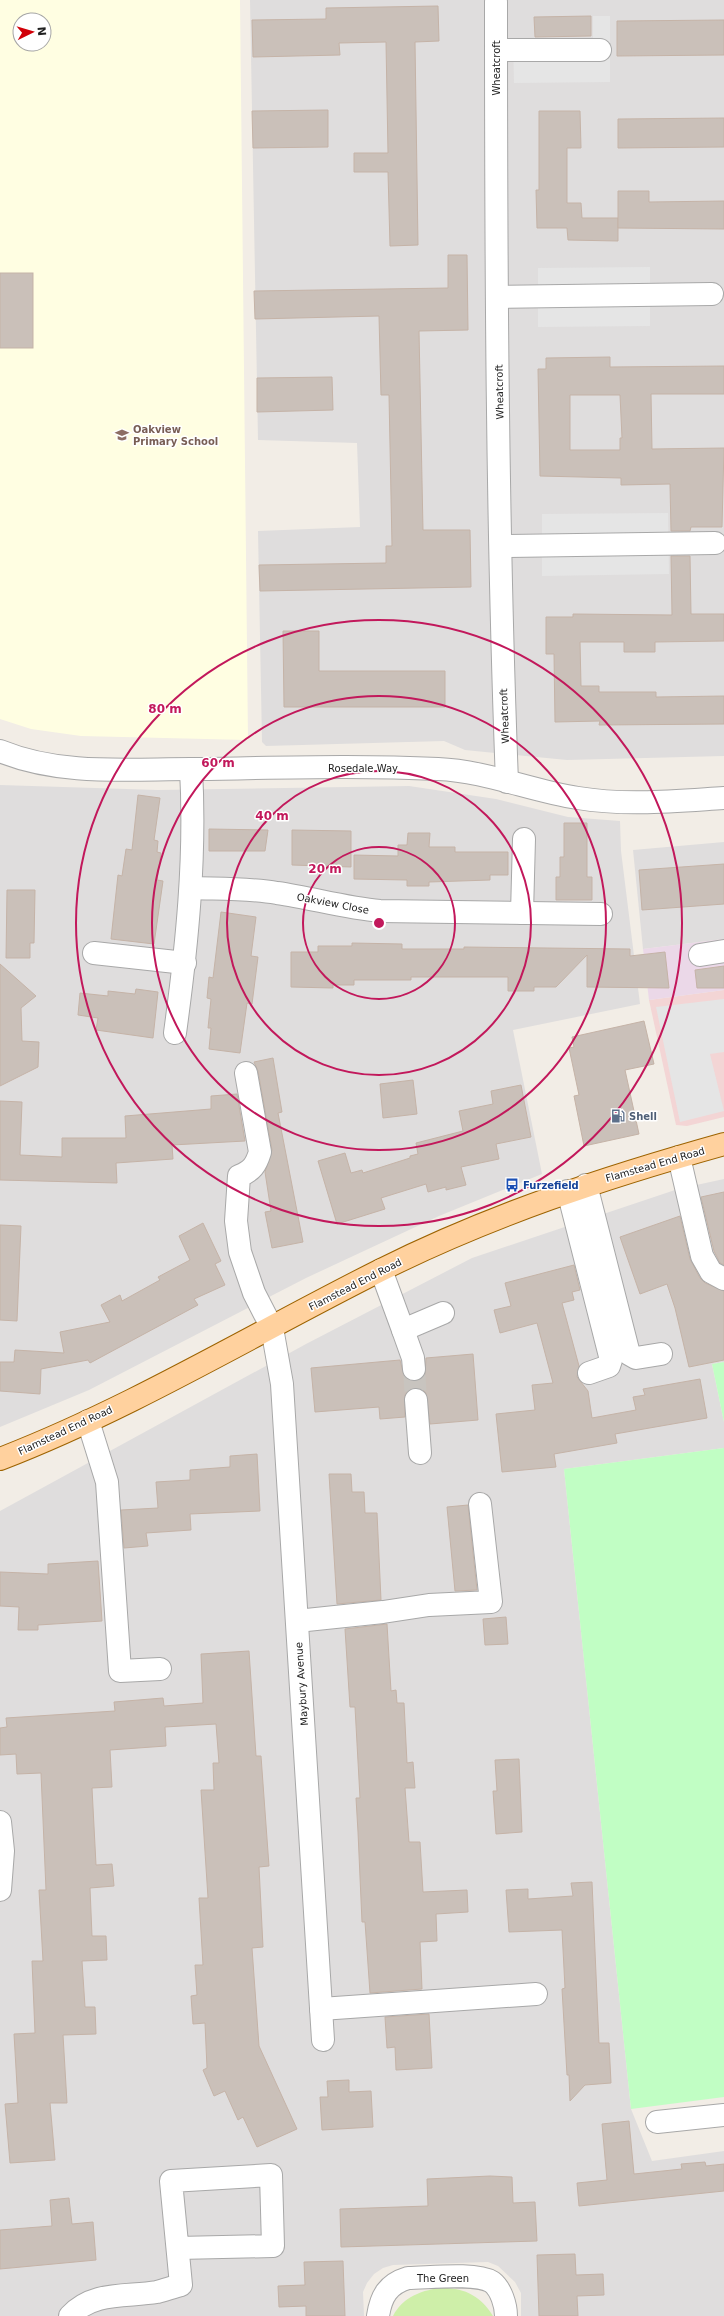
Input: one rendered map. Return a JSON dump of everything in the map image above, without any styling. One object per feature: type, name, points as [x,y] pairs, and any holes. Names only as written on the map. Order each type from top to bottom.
[{"type":"main road","name":"Flamstead End Road","points":[[0,1459],[88,1421],[272,1328],[381,1270],[443,1240],[577,1188],[724,1144]]},
{"type":"street","name":"Wheatcroft","points":[[496,2],[501,546],[507,782]]},
{"type":"street","points":[[496,50],[600,50]]},
{"type":"street","points":[[498,297],[712,294]]},
{"type":"street","points":[[501,546],[715,543]]},
{"type":"street","name":"Rosedale Way","points":[[0,751],[34,763],[114,771],[334,767],[440,769],[478,774],[579,799],[628,803],[724,798]]},
{"type":"street","points":[[175,1033],[185,963],[191,888],[193,808],[191,769]]},
{"type":"street","points":[[522,913],[524,839]]},
{"type":"street","name":"Oakview Close","points":[[191,888],[275,892],[318,900],[353,909],[380,911],[601,914]]},
{"type":"street","points":[[700,955],[724,951]]},
{"type":"street","points":[[94,953],[185,963]]},
{"type":"street","points":[[246,1073],[260,1152],[256,1164],[249,1172],[239,1176],[236,1221],[240,1252],[254,1293],[272,1328]]},
{"type":"street","points":[[679,1157],[702,1256],[711,1272],[724,1279]]},
{"type":"street","points":[[577,1188],[629,1354],[636,1358],[661,1354]]},
{"type":"street","points":[[577,1188],[611,1360],[609,1366],[589,1373]]},
{"type":"street","points":[[381,1270],[413,1358],[414,1369]]},
{"type":"street","points":[[403,1330],[443,1312]]},
{"type":"street","name":"Maybury Avenue","points":[[272,1328],[282,1384],[323,2040]]},
{"type":"street","points":[[416,1400],[420,1453]]},
{"type":"street","points":[[88,1421],[107,1482],[120,1671],[160,1669]]},
{"type":"street","points":[[297,1621],[368,1614],[429,1605],[491,1602],[480,1504]]},
{"type":"street","points":[[0,1822],[3,1851],[0,1890]]},
{"type":"street","points":[[321,2009],[536,1994]]},
{"type":"street","points":[[657,2122],[724,2115]]},
{"type":"street","points":[[70,2316],[85,2304],[101,2297],[157,2292],[181,2285],[171,2181],[271,2175],[273,2246],[178,2248]]},
{"type":"street","name":"The Green","points":[[378,2316],[382,2297],[387,2289],[400,2280],[408,2278],[469,2277],[483,2279],[497,2287],[504,2301],[506,2316]]},
{"type":"shaded area","name":"Oakview Primary School","points":[[0,0],[240,0],[248,740],[81,736],[31,729],[0,719]]},
{"type":"shaded area","points":[[250,0],[724,0],[724,756],[567,760],[465,750],[444,741],[266,746],[262,742],[258,531],[360,527],[357,443],[258,440]]},
{"type":"shaded area","points":[[593,16],[610,16],[610,82],[514,83],[513,40],[593,40]]},
{"type":"shaded area","points":[[650,267],[650,326],[538,327],[538,268]]},
{"type":"shaded area","points":[[668,513],[669,574],[542,576],[542,514]]},
{"type":"shaded area","points":[[0,785],[158,790],[409,786],[496,799],[568,817],[620,821],[621,851],[640,1004],[513,1030],[542,1174],[439,1216],[306,1278],[89,1390],[0,1427]]},
{"type":"shaded area","points":[[724,842],[724,939],[643,949],[633,850]]},
{"type":"shaded area","points":[[724,939],[724,990],[649,1000],[643,949]]},
{"type":"shaded area","points":[[724,990],[724,1117],[687,1126],[676,1125],[649,1000]]},
{"type":"shaded area","points":[[724,999],[724,1052],[710,1054],[724,1111],[680,1122],[656,1007]]},
{"type":"shaded area","points":[[724,1179],[724,1362],[712,1364],[724,1422],[724,1448],[564,1469],[631,2109],[652,2161],[724,2151],[724,2316],[521,2316],[521,2293],[515,2282],[498,2266],[488,2262],[393,2265],[383,2268],[374,2274],[367,2283],[363,2292],[364,2316],[0,2316],[0,1511],[306,1344],[472,1258],[678,1189]]},
{"type":"green space","points":[[724,1362],[724,1422],[712,1364]]},
{"type":"green space","points":[[724,1448],[724,2097],[631,2109],[564,1469]]},
{"type":"green space","points":[[451,2288],[472,2295],[488,2309],[493,2316],[393,2316],[402,2304],[414,2295],[428,2290]]},
{"type":"building","points":[[438,6],[439,41],[415,42],[418,245],[390,246],[388,172],[354,172],[354,153],[388,153],[386,42],[339,43],[340,55],[253,57],[252,20],[326,19],[326,8]]},
{"type":"building","points":[[591,16],[591,36],[535,37],[534,17]]},
{"type":"building","points":[[724,20],[724,55],[617,56],[617,21]]},
{"type":"building","points":[[328,110],[328,147],[253,148],[252,111]]},
{"type":"building","points":[[539,111],[580,111],[581,148],[567,148],[567,203],[581,203],[582,218],[618,218],[618,241],[568,240],[567,228],[537,228],[536,190],[539,190]]},
{"type":"building","points":[[724,118],[724,147],[618,148],[618,119]]},
{"type":"building","points":[[618,191],[649,191],[649,202],[724,201],[724,229],[618,228]]},
{"type":"building","points":[[448,255],[467,255],[468,330],[419,331],[423,530],[470,530],[471,587],[260,591],[259,565],[386,563],[386,546],[392,546],[389,395],[381,395],[379,316],[255,319],[254,291],[448,288]]},
{"type":"building","points":[[0,273],[33,273],[33,348],[0,348]]},
{"type":"building","points":[[610,357],[610,367],[724,366],[724,394],[651,394],[652,449],[724,448],[722,527],[691,527],[690,531],[671,531],[670,484],[621,485],[621,478],[540,476],[538,369],[546,369],[546,358]],"holes":[[[570,395],[620,395],[622,438],[620,438],[620,450],[570,450]]]},
{"type":"building","points":[[332,377],[333,410],[257,412],[257,378]]},
{"type":"building","points":[[671,556],[690,556],[691,614],[724,614],[724,641],[655,642],[655,652],[624,652],[624,642],[580,642],[581,686],[599,686],[599,692],[656,692],[656,697],[724,696],[724,724],[599,725],[600,721],[555,722],[554,654],[546,654],[546,617],[573,617],[573,614],[672,615]]},
{"type":"building","points":[[283,631],[319,631],[319,671],[445,671],[445,707],[284,707]]},
{"type":"building","points":[[138,795],[160,798],[154,840],[158,841],[157,852],[161,853],[157,880],[163,881],[154,944],[111,939],[118,875],[122,876],[126,849],[132,850]]},
{"type":"building","points":[[564,823],[587,823],[587,877],[592,877],[592,900],[556,900],[556,877],[560,877],[560,857],[564,857]]},
{"type":"building","points":[[209,829],[268,830],[265,851],[209,851]]},
{"type":"building","points":[[292,830],[351,831],[351,867],[292,865]]},
{"type":"building","points":[[408,833],[430,833],[429,847],[455,847],[455,852],[508,852],[508,875],[490,875],[490,880],[429,882],[429,886],[407,886],[407,880],[354,879],[354,855],[398,856],[398,845],[407,845]]},
{"type":"building","points":[[724,864],[724,904],[642,910],[639,870]]},
{"type":"building","points":[[7,890],[35,890],[34,943],[30,943],[30,958],[6,958]]},
{"type":"building","points":[[221,912],[256,917],[251,956],[258,957],[252,1004],[247,1003],[240,1053],[209,1049],[211,1028],[208,1028],[211,999],[207,998],[209,977],[213,978]]},
{"type":"building","points":[[352,943],[402,944],[402,949],[464,949],[464,947],[630,949],[630,956],[665,952],[669,988],[587,987],[587,955],[556,987],[534,987],[534,991],[508,991],[508,977],[411,977],[411,980],[354,980],[354,985],[333,985],[333,988],[291,987],[291,952],[318,952],[318,946],[352,946]]},
{"type":"building","points":[[0,964],[36,996],[21,1008],[22,1041],[39,1042],[38,1067],[0,1086]]},
{"type":"building","points":[[724,966],[724,988],[697,988],[695,970]]},
{"type":"building","points":[[136,989],[158,992],[153,1038],[96,1030],[98,1018],[78,1015],[80,993],[108,996],[108,991],[135,994]]},
{"type":"building","points":[[644,1021],[654,1064],[625,1070],[639,1134],[584,1146],[574,1096],[579,1095],[569,1048],[574,1047],[572,1037]]},
{"type":"building","points":[[273,1058],[282,1112],[278,1113],[303,1242],[272,1248],[265,1212],[271,1211],[265,1172],[272,1150],[258,1071],[254,1062]]},
{"type":"building","points":[[413,1080],[417,1114],[383,1118],[380,1084]]},
{"type":"building","points":[[521,1085],[531,1137],[496,1144],[499,1159],[461,1167],[466,1185],[446,1190],[446,1187],[428,1192],[426,1184],[381,1198],[385,1209],[337,1224],[318,1161],[345,1153],[351,1173],[362,1170],[363,1173],[410,1158],[410,1156],[418,1154],[416,1143],[463,1131],[459,1111],[493,1104],[491,1091]]},
{"type":"building","points":[[237,1094],[245,1141],[172,1145],[173,1159],[116,1163],[117,1183],[0,1180],[0,1101],[22,1102],[20,1155],[62,1157],[62,1138],[126,1138],[125,1116],[211,1109],[211,1096]]},
{"type":"building","points":[[724,1192],[724,1265],[720,1263],[714,1251],[701,1197]]},
{"type":"building","points":[[680,1216],[690,1259],[700,1278],[705,1283],[724,1291],[724,1360],[689,1367],[675,1308],[667,1284],[640,1294],[620,1237]]},
{"type":"building","points":[[203,1223],[221,1261],[215,1264],[225,1285],[194,1299],[198,1305],[90,1363],[88,1360],[41,1369],[40,1394],[0,1391],[0,1362],[14,1362],[15,1350],[64,1353],[60,1332],[110,1322],[101,1305],[120,1295],[122,1301],[160,1280],[158,1277],[190,1260],[179,1236]]},
{"type":"building","points":[[0,1225],[21,1226],[17,1321],[0,1320]]},
{"type":"building","points":[[574,1265],[580,1290],[572,1292],[574,1300],[562,1303],[579,1366],[577,1377],[588,1391],[592,1418],[636,1410],[633,1397],[645,1395],[643,1389],[700,1379],[707,1418],[615,1434],[617,1443],[554,1454],[556,1467],[502,1472],[496,1414],[535,1410],[532,1385],[553,1383],[537,1323],[500,1333],[494,1310],[511,1306],[505,1283]]},
{"type":"building","points":[[473,1354],[478,1420],[430,1424],[426,1393],[422,1389],[415,1388],[409,1390],[405,1395],[405,1417],[380,1419],[379,1407],[315,1412],[311,1368],[400,1360],[404,1376],[408,1380],[415,1381],[421,1379],[425,1375],[426,1358]]},
{"type":"building","points":[[257,1454],[260,1511],[190,1514],[191,1530],[146,1533],[148,1546],[124,1548],[121,1510],[158,1508],[156,1482],[190,1480],[190,1470],[230,1467],[230,1456]]},
{"type":"building","points":[[329,1474],[351,1474],[352,1492],[364,1492],[365,1513],[377,1513],[381,1600],[337,1604]]},
{"type":"building","points":[[468,1505],[477,1590],[455,1591],[447,1507]]},
{"type":"building","points":[[98,1561],[102,1621],[38,1625],[38,1630],[18,1630],[19,1607],[0,1606],[0,1572],[48,1574],[48,1564]]},
{"type":"building","points":[[506,1617],[508,1644],[485,1645],[483,1619]]},
{"type":"building","points":[[387,1624],[391,1691],[396,1690],[397,1703],[404,1703],[407,1763],[413,1762],[415,1788],[405,1788],[409,1842],[420,1842],[423,1892],[467,1890],[468,1912],[436,1914],[437,1941],[420,1942],[422,1989],[370,1993],[365,1922],[362,1922],[356,1798],[360,1798],[355,1707],[350,1707],[345,1629]]},
{"type":"building","points":[[249,1651],[256,1756],[261,1756],[269,1866],[259,1867],[263,1947],[252,1948],[259,2046],[297,2129],[257,2147],[243,2117],[238,2120],[225,2091],[214,2096],[203,2070],[207,2068],[205,2023],[193,2024],[191,1996],[197,1995],[195,1965],[203,1965],[199,1898],[208,1898],[201,1790],[214,1790],[213,1763],[219,1763],[216,1724],[165,1727],[166,1746],[110,1750],[112,1787],[92,1788],[96,1865],[112,1864],[114,1886],[90,1888],[92,1936],[106,1936],[107,1960],[82,1961],[85,2007],[95,2007],[96,2034],[63,2035],[67,2103],[50,2103],[55,2160],[10,2163],[5,2104],[18,2103],[14,2034],[35,2033],[32,1961],[43,1961],[39,1890],[46,1890],[41,1773],[17,1774],[16,1754],[0,1755],[0,1728],[7,1727],[6,1718],[115,1711],[114,1702],[163,1698],[164,1706],[203,1703],[201,1654]]},
{"type":"building","points":[[519,1759],[522,1832],[496,1834],[493,1791],[497,1791],[495,1760]]},
{"type":"building","points":[[592,1882],[599,2043],[609,2043],[611,2083],[585,2085],[570,2101],[562,1989],[565,1988],[562,1930],[509,1932],[506,1890],[528,1889],[528,1899],[573,1896],[571,1883]]},
{"type":"building","points":[[429,2014],[432,2068],[396,2070],[395,2047],[387,2048],[385,2017]]},
{"type":"building","points":[[349,2080],[349,2092],[371,2091],[373,2127],[322,2130],[320,2097],[328,2097],[327,2081]]},
{"type":"building","points":[[629,2121],[634,2174],[682,2169],[681,2164],[705,2162],[706,2166],[724,2164],[724,2191],[579,2206],[577,2183],[607,2180],[602,2124]]},
{"type":"building","points":[[490,2176],[512,2177],[513,2203],[535,2202],[537,2241],[341,2247],[340,2209],[428,2206],[427,2179]]},
{"type":"building","points":[[69,2198],[72,2224],[93,2222],[96,2260],[0,2269],[0,2230],[52,2226],[50,2200]]},
{"type":"building","points":[[575,2254],[576,2275],[603,2274],[604,2295],[577,2296],[578,2316],[539,2316],[537,2255]]},
{"type":"building","points":[[343,2261],[345,2316],[306,2316],[306,2306],[279,2307],[278,2286],[305,2285],[304,2262]]},
{"type":"tunnel","points":[[414,1369],[416,1400]]},
{"type":"place","name":"Oakview Primary School","points":[[122,435]]},
{"type":"place","name":"Shell","points":[[618,1116]]},
{"type":"place","name":"Furzefield","points":[[512,1185]]}]
